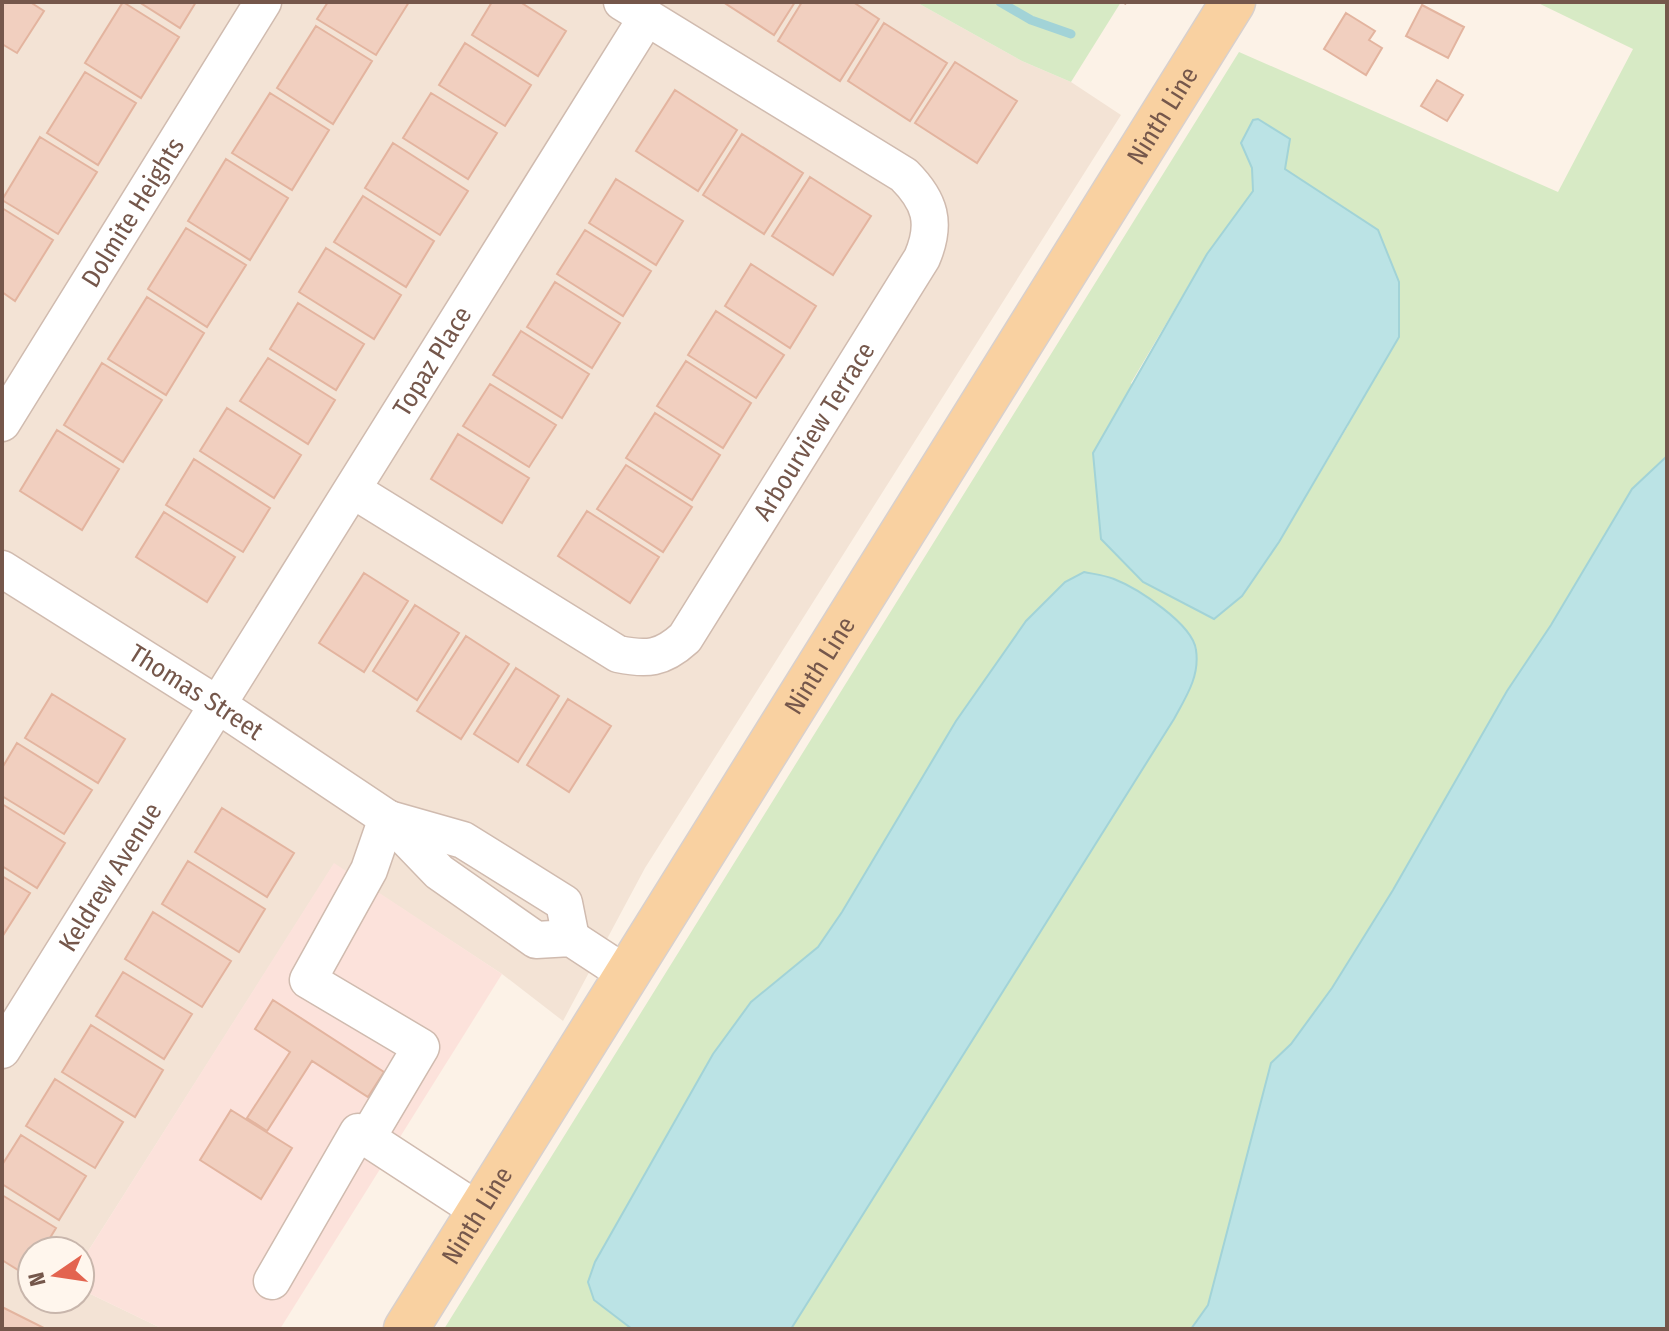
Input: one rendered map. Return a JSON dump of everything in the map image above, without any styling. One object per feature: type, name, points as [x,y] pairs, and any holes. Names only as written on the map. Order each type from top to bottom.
[{"type":"main road","name":"Ninth Line","points":[[406,1329],[1233,2]]},
{"type":"street","name":"Dolmite Heights","points":[[2,423],[263,2]]},
{"type":"street","name":"Arbourview Terrace","points":[[353,490],[618,654],[637,658],[670,651],[685,638],[914,271],[929,241],[930,224],[928,208],[918,190],[904,175],[634,10]]},
{"type":"street","name":"Topaz Place","points":[[218,705],[353,490],[634,10]]},
{"type":"street","name":"Thomas Street","points":[[2,569],[218,705],[387,818],[463,840],[564,903],[571,938],[626,974]]},
{"type":"street","name":"Keldrew Avenue","points":[[2,1050],[218,705]]},
{"type":"street","points":[[367,1138],[421,1047],[308,980],[369,870],[387,818]]},
{"type":"street","points":[[272,1281],[358,1132],[479,1211]]},
{"type":"path","points":[[1125,2],[1132,5]]},
{"type":"shaded area","points":[[2,2],[916,2],[1022,61],[1071,82],[1121,115],[645,868],[563,1021],[502,974],[334,864],[96,1239],[96,1235],[16,1235],[16,1315],[96,1315],[96,1297],[163,1329],[2,1329]]},
{"type":"shaded area","points":[[334,863],[502,974],[280,1329],[163,1329],[96,1297],[96,1239]]},
{"type":"green space","points":[[916,2],[1121,2],[1071,82],[1022,61]]},
{"type":"green space","points":[[1536,2],[1667,2],[1667,456],[1632,489],[1551,625],[1507,691],[1393,890],[1332,988],[1291,1044],[1271,1063],[1208,1305],[1191,1329],[791,1329],[1174,719],[956,721],[818,947],[751,1002],[713,1054],[595,1262],[588,1282],[594,1300],[632,1329],[444,1329],[1239,52],[1558,192],[1633,49]],"holes":[[[1253,121],[1285,169],[1378,231],[1348,426],[1279,542],[1242,596],[1131,383],[1207,254],[1253,191],[1252,168],[1242,143]]]},
{"type":"water","points":[[1258,119],[1290,139],[1285,169],[1378,230],[1399,282],[1399,337],[1279,542],[1242,596],[1214,619],[1143,582],[1101,539],[1093,453],[1207,254],[1253,191],[1252,168],[1241,143],[1253,120]]},
{"type":"water","points":[[1667,456],[1667,1329],[1191,1329],[1208,1305],[1271,1063],[1291,1044],[1332,988],[1393,890],[1507,691],[1551,625],[1632,489]]},
{"type":"water","points":[[1084,572],[1110,578],[1136,590],[1175,618],[1193,640],[1196,669],[1174,719],[791,1329],[632,1329],[594,1300],[588,1282],[595,1262],[713,1054],[751,1002],[818,947],[956,721],[1026,621],[1065,582]]},
{"type":"building","points":[[2,2],[30,2],[44,11],[17,53],[2,44]]},
{"type":"building","points":[[123,2],[179,37],[141,98],[85,63]]},
{"type":"building","points":[[139,2],[196,2],[180,28]]},
{"type":"building","points":[[328,2],[409,2],[376,55],[317,19]]},
{"type":"building","points":[[492,2],[520,2],[566,31],[538,76],[472,35]]},
{"type":"building","points":[[723,2],[795,2],[774,35]]},
{"type":"building","points":[[802,2],[853,2],[879,19],[840,81],[778,41]]},
{"type":"building","points":[[1422,5],[1464,27],[1448,58],[1406,36]]},
{"type":"building","points":[[1346,13],[1375,31],[1369,40],[1382,48],[1366,75],[1324,49]]},
{"type":"building","points":[[884,23],[947,63],[910,121],[848,81]]},
{"type":"building","points":[[316,26],[372,61],[333,124],[277,88]]},
{"type":"building","points":[[465,43],[531,85],[505,126],[439,85]]},
{"type":"building","points":[[955,62],[1017,101],[977,163],[915,123]]},
{"type":"building","points":[[85,72],[136,103],[98,165],[47,133]]},
{"type":"building","points":[[1437,80],[1463,95],[1447,121],[1421,106]]},
{"type":"building","points":[[675,90],[737,130],[698,191],[636,151]]},
{"type":"building","points":[[270,93],[329,130],[292,190],[232,153]]},
{"type":"building","points":[[431,93],[497,133],[468,179],[403,138]]},
{"type":"building","points":[[742,134],[803,173],[764,234],[703,195]]},
{"type":"building","points":[[40,137],[97,172],[58,234],[2,200]]},
{"type":"building","points":[[393,143],[468,191],[440,235],[365,188]]},
{"type":"building","points":[[226,159],[288,198],[250,260],[188,221]]},
{"type":"building","points":[[810,177],[871,216],[833,275],[772,236]]},
{"type":"building","points":[[616,179],[683,221],[656,265],[589,223]]},
{"type":"building","points":[[363,196],[434,241],[406,287],[334,242]]},
{"type":"building","points":[[2,208],[53,240],[15,301],[2,292]]},
{"type":"building","points":[[186,228],[246,265],[207,327],[148,289]]},
{"type":"building","points":[[585,230],[651,271],[623,316],[557,274]]},
{"type":"building","points":[[326,248],[401,295],[374,339],[299,292]]},
{"type":"building","points":[[751,264],[816,306],[790,348],[725,306]]},
{"type":"building","points":[[555,282],[620,323],[592,368],[527,327]]},
{"type":"building","points":[[147,297],[204,333],[166,395],[108,359]]},
{"type":"building","points":[[298,303],[364,344],[336,390],[270,349]]},
{"type":"building","points":[[716,311],[784,355],[756,398],[688,355]]},
{"type":"building","points":[[521,331],[589,374],[562,418],[493,375]]},
{"type":"building","points":[[268,358],[335,400],[308,444],[240,401]]},
{"type":"building","points":[[686,361],[751,403],[723,448],[657,406]]},
{"type":"building","points":[[102,363],[162,400],[123,462],[64,425]]},
{"type":"building","points":[[490,384],[556,425],[529,467],[463,426]]},
{"type":"building","points":[[227,408],[301,455],[274,498],[200,451]]},
{"type":"building","points":[[655,413],[720,455],[692,500],[626,458]]},
{"type":"building","points":[[57,430],[119,469],[82,530],[20,491]]},
{"type":"building","points":[[458,434],[529,478],[502,523],[431,479]]},
{"type":"building","points":[[194,459],[270,508],[243,552],[166,505]]},
{"type":"building","points":[[626,465],[692,507],[663,552],[597,509]]},
{"type":"building","points":[[587,511],[659,557],[630,603],[558,556]]},
{"type":"building","points":[[164,512],[235,557],[207,602],[136,557]]},
{"type":"building","points":[[364,573],[408,601],[364,672],[319,643]]},
{"type":"building","points":[[415,605],[459,633],[417,700],[373,671]]},
{"type":"building","points":[[466,636],[509,664],[461,739],[417,711]]},
{"type":"building","points":[[516,668],[559,696],[518,762],[474,734]]},
{"type":"building","points":[[52,694],[125,739],[98,783],[25,738]]},
{"type":"building","points":[[568,699],[611,726],[569,792],[527,765]]},
{"type":"building","points":[[17,743],[92,790],[64,834],[2,796],[2,768]]},
{"type":"building","points":[[2,804],[65,843],[37,888],[2,866]]},
{"type":"building","points":[[222,808],[294,853],[267,897],[195,852]]},
{"type":"building","points":[[188,861],[265,909],[239,952],[162,904]]},
{"type":"building","points":[[2,876],[30,893],[2,937]]},
{"type":"building","points":[[153,912],[231,961],[202,1007],[125,959]]},
{"type":"building","points":[[123,972],[192,1014],[164,1059],[96,1016]]},
{"type":"building","points":[[273,1000],[384,1072],[368,1097],[312,1061],[267,1131],[247,1118],[290,1052],[255,1029]]},
{"type":"building","points":[[91,1025],[163,1070],[135,1117],[62,1072]]},
{"type":"building","points":[[55,1079],[123,1122],[95,1168],[26,1126]]},
{"type":"building","points":[[231,1110],[292,1148],[261,1199],[200,1160]]},
{"type":"building","points":[[21,1135],[86,1176],[59,1220],[2,1184],[2,1165]]},
{"type":"building","points":[[2,1195],[56,1228],[52,1235],[16,1235],[16,1269],[2,1260]]},
{"type":"building","points":[[2,1307],[44,1328],[43,1329],[2,1329]]},
{"type":"waterway","points":[[1000,2],[1031,20],[1071,34]]}]
